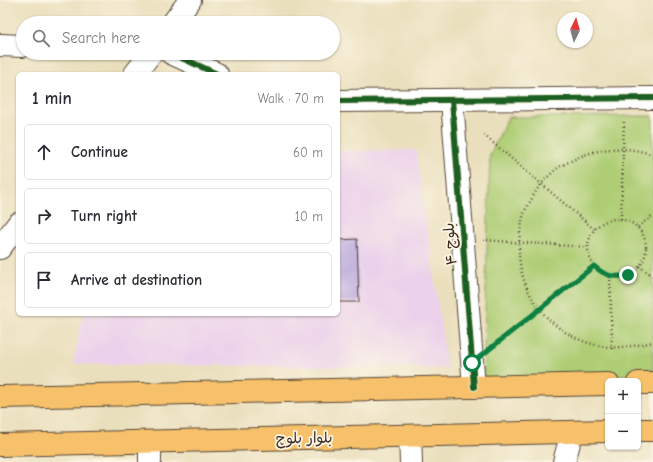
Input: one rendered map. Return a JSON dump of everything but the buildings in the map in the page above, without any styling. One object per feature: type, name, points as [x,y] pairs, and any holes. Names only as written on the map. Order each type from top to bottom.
[{"type":"main road","points":[[641,383],[653,383]]},
{"type":"main road","points":[[0,397],[605,384]]},
{"type":"main road","points":[[641,430],[653,430]]},
{"type":"main road","name":"بلوار بلوچ","points":[[0,445],[150,452],[410,436],[605,431]]},
{"type":"street","points":[[178,16],[190,0]]},
{"type":"street","points":[[0,46],[16,46]]},
{"type":"street","points":[[137,72],[146,60]]},
{"type":"street","points":[[186,60],[213,72]]},
{"type":"street","points":[[340,101],[653,98]]},
{"type":"street","name":"بلوچ ۴","points":[[452,100],[474,387]]},
{"type":"street","points":[[0,248],[16,227]]},
{"type":"street","points":[[564,462],[572,432]]},
{"type":"street","points":[[410,436],[411,462]]},
{"type":"path","points":[[621,219],[624,98]]},
{"type":"path","points":[[484,135],[594,229]]},
{"type":"path","points":[[653,156],[639,150],[610,148],[582,155],[557,168],[537,189],[524,213],[518,242],[520,270],[530,296],[547,319],[570,336],[597,346],[625,348],[653,342]]},
{"type":"path","points":[[638,227],[653,215]]},
{"type":"path","points":[[611,219],[621,219],[638,227],[646,244],[646,254],[639,266],[628,275],[619,277],[610,276],[601,272],[594,266],[589,257],[588,247],[589,238],[594,229],[611,219]]},
{"type":"path","points":[[462,238],[588,247]]},
{"type":"path","points":[[472,363],[594,266]]},
{"type":"path","points":[[639,266],[653,276]]},
{"type":"path","points":[[610,276],[612,348]]},
{"type":"shaded area","points":[[416,150],[447,368],[73,364],[83,316],[340,316],[340,151]]},
{"type":"green space","points":[[653,116],[653,374],[483,379],[490,155],[508,117]]},
{"type":"cycle path","points":[[186,60],[213,72]]},
{"type":"cycle path","points":[[340,101],[653,98]]},
{"type":"cycle path","points":[[452,100],[474,387]]},
{"type":"route","points":[[472,363],[594,266],[601,272],[610,276],[619,277],[628,275]]}]
